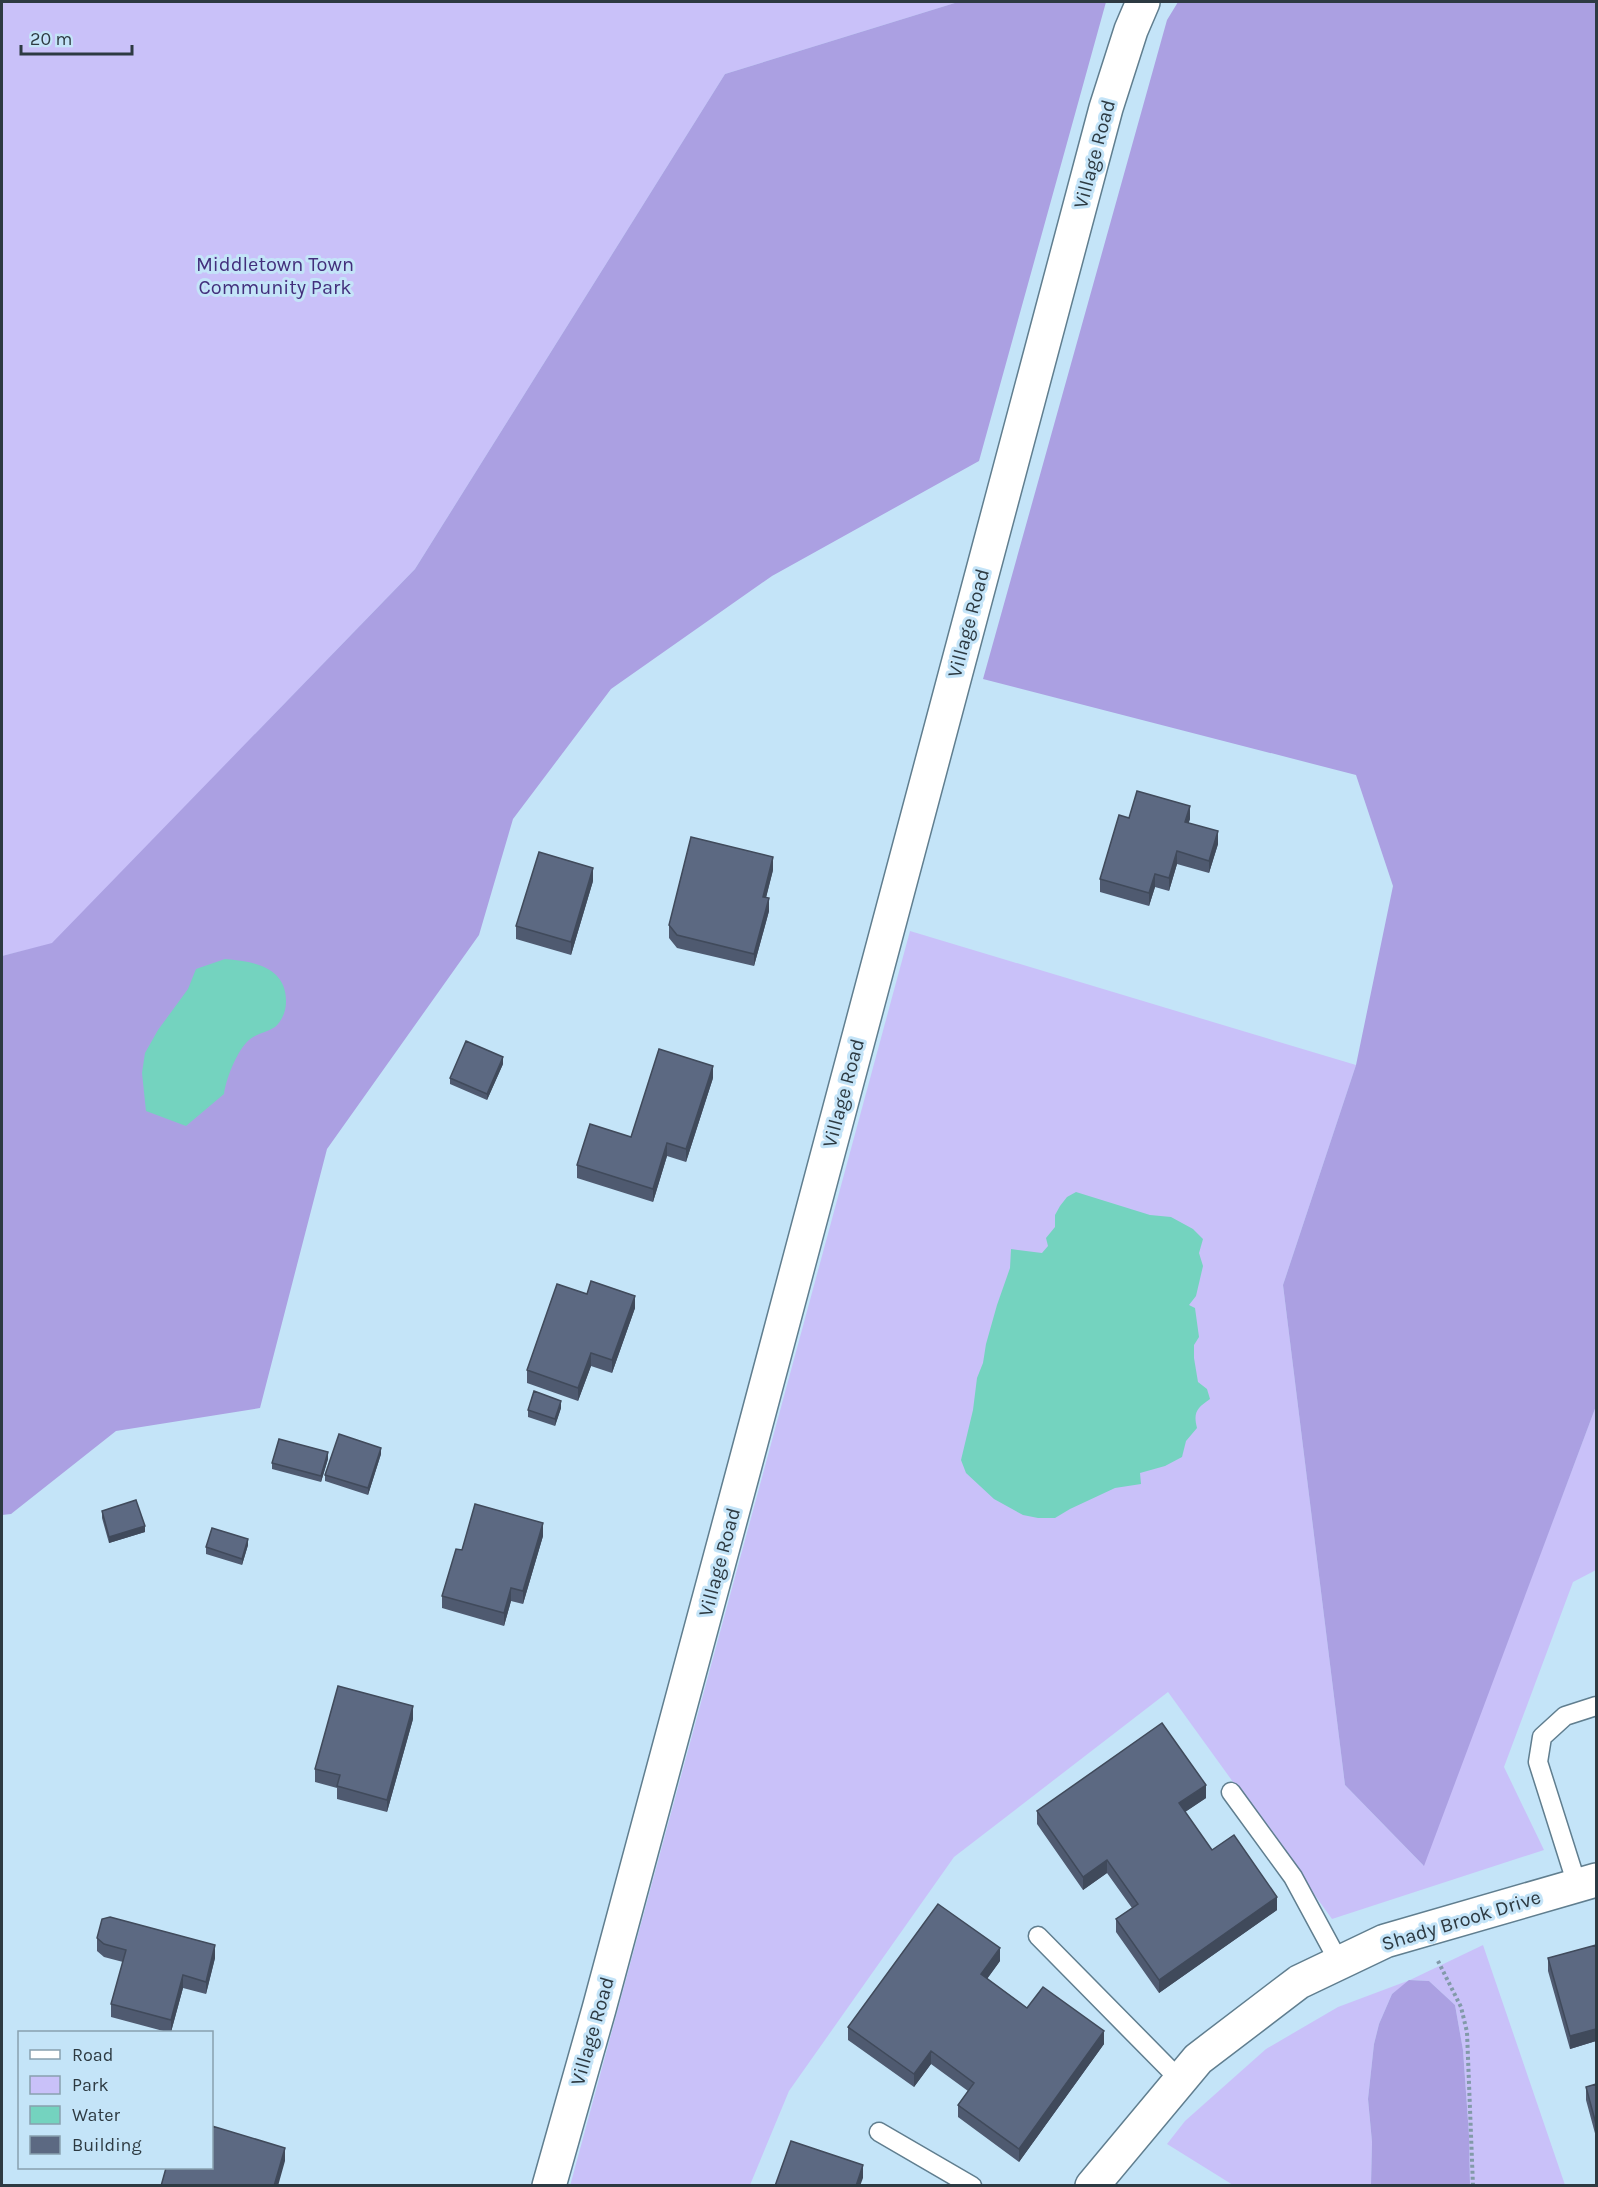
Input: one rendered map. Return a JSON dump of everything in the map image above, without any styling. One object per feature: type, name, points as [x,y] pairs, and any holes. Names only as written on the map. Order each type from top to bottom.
[{"type":"street","name":"Village Road","points":[[549,2186],[602,1999],[1106,108],[1131,30],[1143,2]]},
{"type":"street","name":"Shady Brook Drive","points":[[1092,2186],[1198,2059],[1299,1982],[1385,1941],[1587,1883]]},
{"type":"lane","points":[[1587,1883],[1538,1762],[1542,1737],[1565,1716],[1596,1706]]},
{"type":"lane","points":[[1231,1792],[1293,1877],[1340,1964]]},
{"type":"lane","points":[[1038,1936],[1180,2080]]},
{"type":"lane","points":[[879,2132],[972,2186]]},
{"type":"path","points":[[1434,1952],[1461,2007],[1467,2032],[1473,2186]]},
{"type":"green space","name":"Middletown Town Community Park","points":[[2,2],[958,2],[725,74],[415,569],[52,944],[2,956]]},
{"type":"green space","points":[[910,931],[1356,1065],[1283,1285],[1345,1785],[1423,1865],[1596,1406],[1596,1570],[1573,1582],[1504,1767],[1544,1850],[1332,1919],[1168,1692],[954,1857],[789,2091],[750,2185],[570,2186]]},
{"type":"green space","points":[[1483,1945],[1565,2185],[1470,2185],[1463,2050],[1455,2005],[1429,1981],[1410,1980]]},
{"type":"green space","points":[[1410,1980],[1392,1994],[1379,2024],[1374,2044],[1368,2099],[1372,2142],[1371,2185],[1233,2185],[1167,2144],[1185,2121],[1266,2049],[1338,2007]]},
{"type":"shaded area","points":[[958,2],[1106,2],[979,461],[772,576],[611,689],[513,819],[479,935],[327,1149],[260,1408],[116,1431],[11,1514],[2,1515],[2,956],[52,943],[415,569],[725,74]]},
{"type":"shaded area","points":[[1178,2],[1596,2],[1596,1406],[1424,1866],[1345,1785],[1283,1285],[1356,1065],[1393,886],[1356,775],[983,679],[1167,20]]},
{"type":"shaded area","points":[[1409,1980],[1429,1981],[1455,2005],[1463,2050],[1470,2185],[1371,2185],[1372,2142],[1368,2099],[1374,2044],[1379,2024],[1392,1994]]},
{"type":"water","points":[[225,959],[257,964],[275,974],[285,990],[285,1009],[282,1019],[275,1027],[252,1038],[242,1048],[232,1067],[224,1094],[186,1126],[146,1111],[142,1073],[145,1053],[158,1030],[188,989],[196,969]]},
{"type":"water","points":[[1076,1192],[1150,1215],[1171,1217],[1193,1229],[1203,1239],[1199,1253],[1203,1266],[1196,1296],[1189,1305],[1195,1308],[1199,1337],[1194,1345],[1198,1382],[1207,1389],[1210,1399],[1197,1411],[1197,1428],[1186,1441],[1182,1457],[1165,1466],[1140,1473],[1141,1484],[1115,1488],[1055,1518],[1038,1518],[1023,1515],[994,1499],[966,1473],[961,1460],[973,1410],[977,1378],[983,1363],[997,1305],[1010,1268],[1011,1249],[1042,1253],[1048,1246],[1046,1238],[1055,1227],[1055,1215],[1060,1206],[1067,1197]]},
{"type":"building","points":[[1137,791],[1190,806],[1185,822],[1218,831],[1209,861],[1177,851],[1169,878],[1155,874],[1149,893],[1100,879],[1119,815],[1129,818]]},
{"type":"building","points":[[691,837],[773,857],[763,897],[769,898],[754,954],[677,935],[669,925]]},
{"type":"building","points":[[539,852],[593,868],[571,942],[516,926]]},
{"type":"building","points":[[466,1041],[503,1057],[487,1094],[450,1078]]},
{"type":"building","points":[[659,1049],[713,1066],[686,1149],[667,1143],[653,1189],[577,1165],[590,1124],[631,1137]]},
{"type":"building","points":[[591,1281],[635,1296],[612,1360],[591,1353],[578,1388],[527,1370],[557,1284],[587,1294]]},
{"type":"building","points":[[534,1391],[561,1401],[555,1419],[528,1410]]},
{"type":"building","points":[[339,1434],[381,1448],[368,1488],[325,1475]]},
{"type":"building","points":[[279,1439],[328,1452],[321,1476],[272,1463]]},
{"type":"building","points":[[136,1500],[145,1526],[109,1537],[102,1511]]},
{"type":"building","points":[[475,1504],[543,1523],[523,1591],[511,1588],[504,1613],[442,1596],[456,1549],[462,1550]]},
{"type":"building","points":[[212,1528],[248,1539],[242,1559],[206,1547]]},
{"type":"building","points":[[338,1686],[413,1706],[387,1800],[337,1786],[340,1775],[315,1769]]},
{"type":"building","points":[[1162,1723],[1206,1785],[1179,1803],[1212,1850],[1234,1835],[1277,1897],[1159,1980],[1116,1919],[1138,1904],[1107,1860],[1083,1877],[1037,1811]]},
{"type":"building","points":[[938,1904],[1000,1948],[981,1974],[1027,2008],[1043,1987],[1104,2031],[1019,2149],[958,2105],[974,2083],[931,2051],[914,2074],[848,2027]]},
{"type":"building","points":[[110,1917],[215,1945],[206,1982],[183,1975],[171,2020],[111,2004],[126,1950],[104,1944],[97,1938],[102,1919]]},
{"type":"building","points":[[1596,1945],[1596,2029],[1570,2036],[1548,1958]]},
{"type":"building","points":[[1596,2084],[1596,2124],[1586,2087]]},
{"type":"building","points":[[213,2126],[285,2148],[274,2186],[161,2186],[166,2169],[213,2169]]},
{"type":"building","points":[[791,2141],[863,2165],[856,2186],[775,2186]]}]
